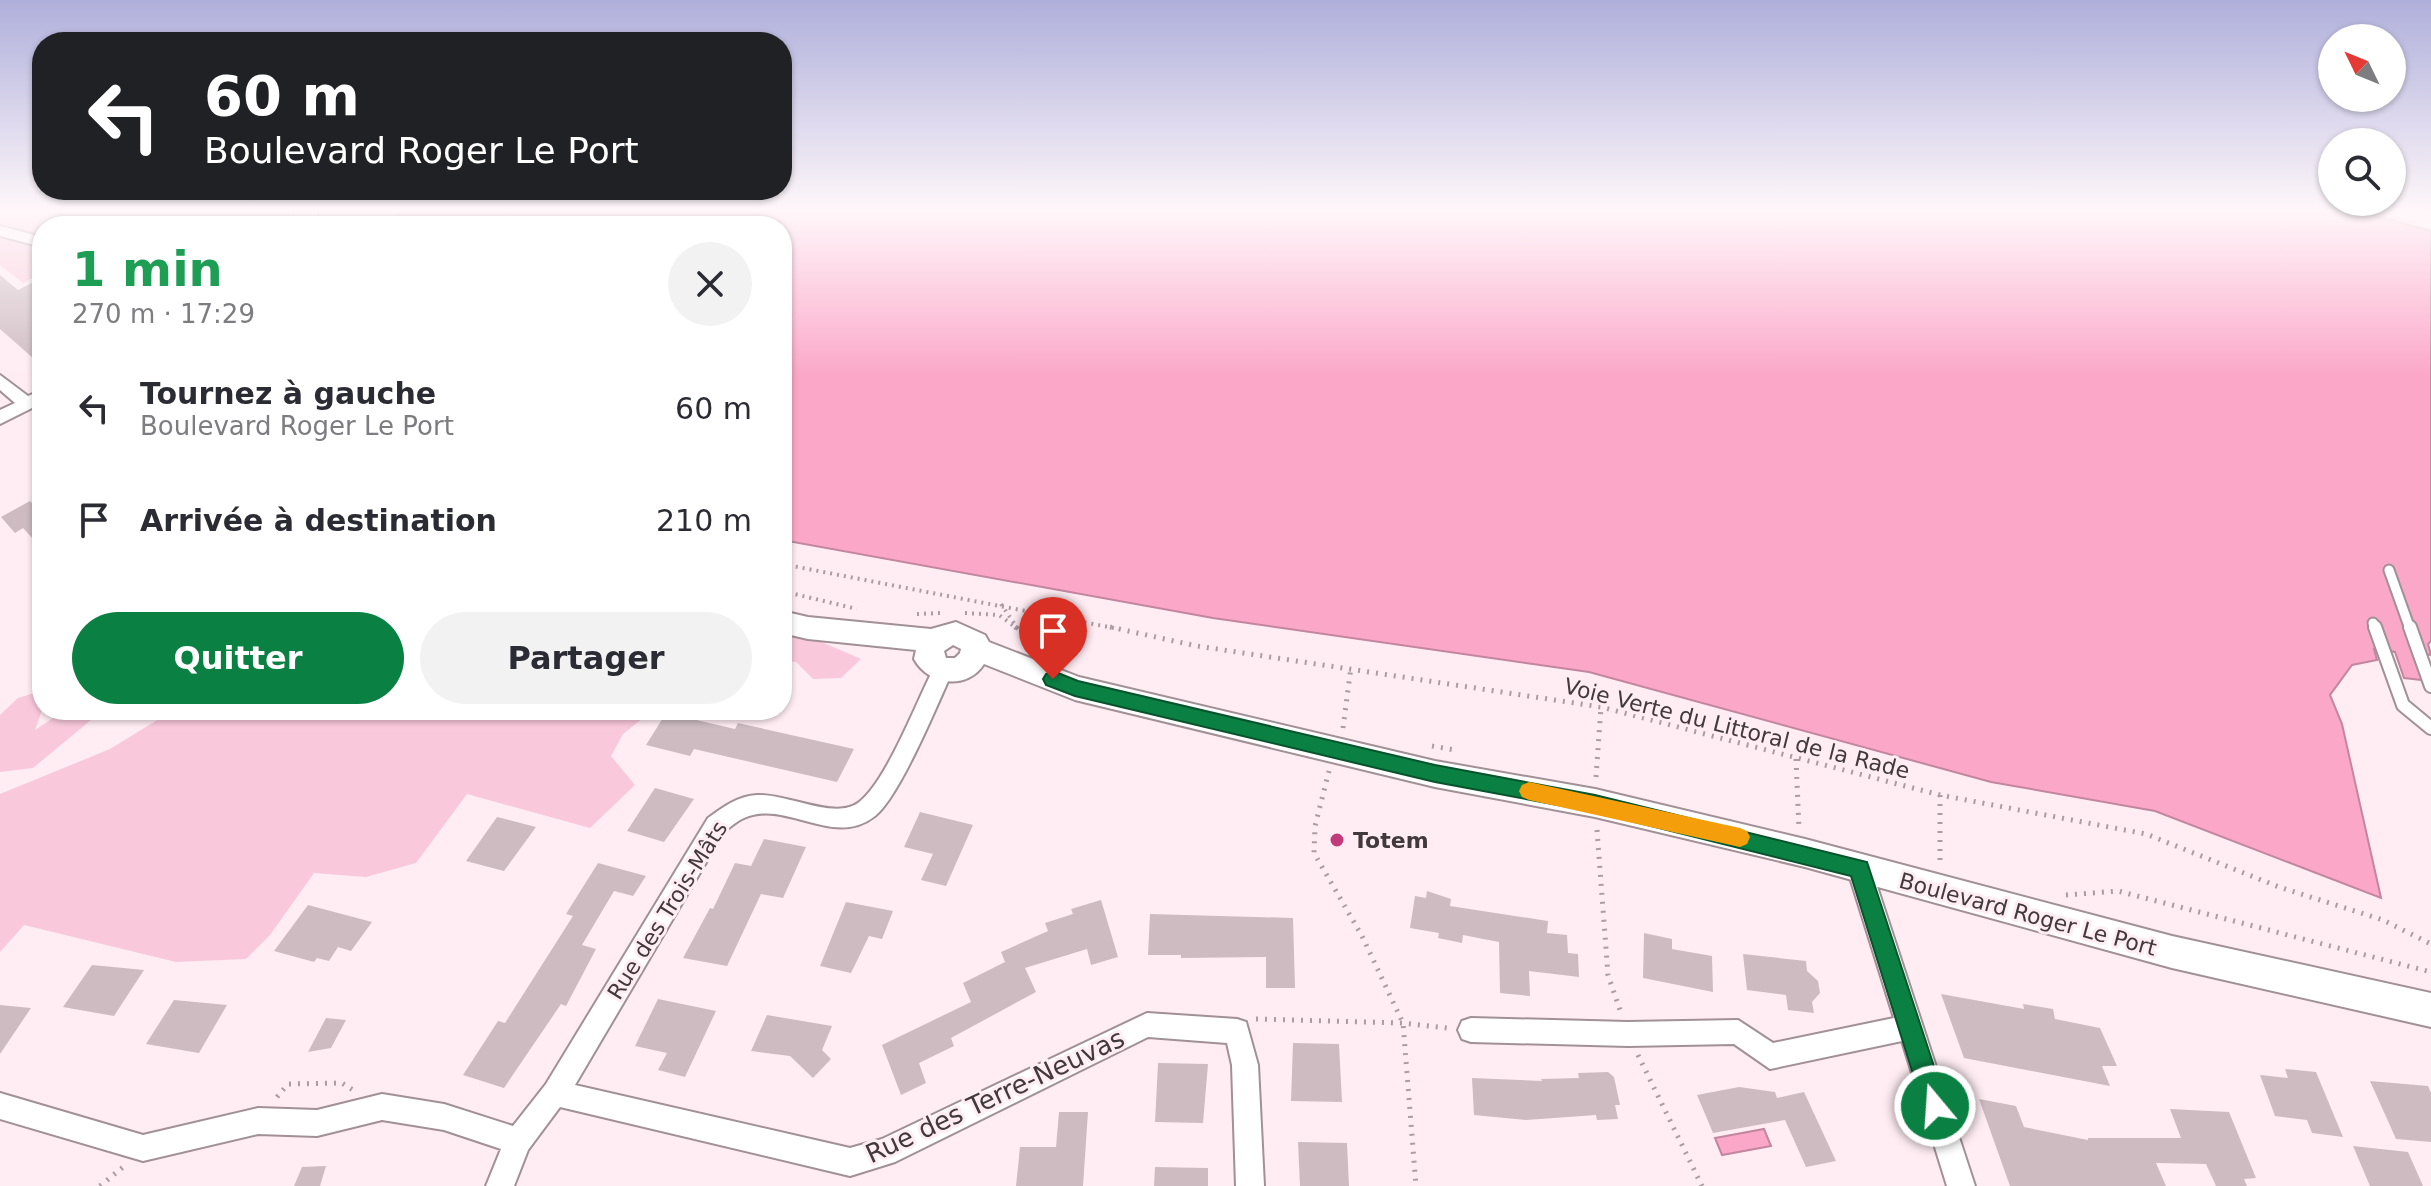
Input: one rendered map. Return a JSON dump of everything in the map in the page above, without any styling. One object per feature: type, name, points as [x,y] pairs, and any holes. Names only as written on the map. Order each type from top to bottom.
[{"type":"street","points":[[0,381],[32,399]]},
{"type":"street","points":[[0,418],[32,401]]},
{"type":"street","points":[[792,624],[934,641],[956,633],[970,638],[976,649],[972,661],[966,666],[943,670],[929,659],[934,641]]},
{"type":"street","name":"Boulevard Roger Le Port","points":[[976,649],[1075,688],[1435,774],[1595,803],[1805,853],[2172,952],[2431,1010]]},
{"type":"street","name":"Rue des Trois-Mâts","points":[[500,1186],[518,1141],[555,1093],[716,825],[727,813],[753,803],[843,819],[865,811],[884,787],[943,670]]},
{"type":"street","points":[[1859,868],[1961,1186]]},
{"type":"street","name":"Rue des Terre-Neuvas","points":[[555,1093],[850,1162],[885,1152],[1147,1025],[1237,1031]]},
{"type":"street","points":[[1471,1030],[1628,1034],[1738,1032],[1770,1056],[1909,1027]]},
{"type":"street","points":[[1237,1031],[1245,1065],[1250,1186]]},
{"type":"street","points":[[0,1106],[143,1148],[258,1121],[317,1123],[382,1107],[444,1117],[518,1141]]},
{"type":"lane","points":[[2389,570],[2431,686]]},
{"type":"lane","points":[[2373,623],[2403,705],[2431,728]]},
{"type":"path","name":"Voie Verte du Littoral de la Rade","points":[[792,566],[1001,604],[1197,646],[1601,707],[1940,795],[2146,834],[2279,887],[2383,920],[2431,944]]},
{"type":"path","points":[[1001,604],[1021,635],[1009,661]]},
{"type":"path","points":[[1351,667],[1342,731],[1315,826],[1314,853],[1362,936],[1403,1023],[1416,1186]]},
{"type":"path","points":[[1601,707],[1595,803],[1608,975],[1628,1034],[1702,1186]]},
{"type":"path","points":[[1796,759],[1799,829],[1805,853]]},
{"type":"path","points":[[1940,795],[1943,890]]},
{"type":"path","points":[[1237,1031],[1257,1019],[1403,1023],[1471,1030]]},
{"type":"path","points":[[258,1121],[288,1084],[342,1083],[382,1107]]},
{"type":"shaded area","points":[[2,266],[32,266],[32,278],[23,283]]},
{"type":"shaded area","points":[[792,266],[2431,266],[2431,641],[2428,644],[2431,655],[2412,653],[2422,680],[2404,678],[2395,652],[2374,649],[2377,660],[2352,665],[2330,695],[2342,724],[2381,898],[2155,811],[1991,782],[1589,672],[1213,618],[792,542]]},
{"type":"shaded area","points":[[792,629],[861,659],[841,678],[813,679],[792,662]]},
{"type":"shaded area","points":[[32,694],[32,720],[38,720],[35,730],[50,720],[91,720],[33,768],[0,772],[0,715],[18,698]]},
{"type":"shaded area","points":[[157,720],[640,720],[623,734],[611,756],[635,785],[590,828],[467,794],[416,863],[366,877],[314,873],[270,935],[246,959],[176,962],[24,925],[0,952],[0,794],[110,749]]},
{"type":"shaded area","points":[[1764,1129],[1771,1146],[1722,1155],[1715,1138]]},
{"type":"building","points":[[0,275],[18,290],[32,283],[32,357],[0,329]]},
{"type":"building","points":[[30,501],[32,538],[23,528],[15,533],[1,517]]},
{"type":"building","points":[[662,720],[696,720],[735,729],[738,723],[854,749],[837,782],[694,749],[690,756],[646,745]]},
{"type":"building","points":[[655,788],[694,799],[664,842],[627,831]]},
{"type":"building","points":[[920,812],[973,825],[946,886],[921,880],[933,854],[904,847]]},
{"type":"building","points":[[497,817],[536,827],[504,871],[466,861]]},
{"type":"building","points":[[764,839],[806,847],[783,898],[761,894],[727,966],[683,958],[710,908],[713,909],[735,863],[751,866]]},
{"type":"building","points":[[598,863],[646,876],[633,896],[614,891],[582,945],[596,949],[566,1006],[561,1004],[504,1088],[463,1075],[498,1021],[505,1023],[573,916],[566,914]]},
{"type":"building","points":[[1427,891],[1451,899],[1450,906],[1548,921],[1547,933],[1567,935],[1568,953],[1578,954],[1579,977],[1529,971],[1530,996],[1500,993],[1499,942],[1463,935],[1462,943],[1438,938],[1439,933],[1410,928],[1415,896],[1426,898]]},
{"type":"building","points":[[1101,900],[1118,957],[1091,965],[1087,949],[1025,968],[1036,992],[951,1038],[954,1046],[919,1063],[926,1083],[901,1095],[882,1045],[971,1002],[963,983],[1005,962],[1001,952],[1048,931],[1045,923],[1073,914],[1071,909]]},
{"type":"building","points":[[846,902],[893,911],[882,939],[869,936],[851,973],[820,966]]},
{"type":"building","points":[[308,905],[372,922],[351,951],[338,947],[329,961],[317,958],[314,962],[274,951]]},
{"type":"building","points":[[1150,914],[1293,918],[1295,988],[1266,988],[1266,957],[1181,958],[1181,955],[1148,955]]},
{"type":"building","points":[[1644,933],[1672,939],[1672,949],[1712,956],[1713,992],[1643,978]]},
{"type":"building","points":[[1743,954],[1806,961],[1807,971],[1818,981],[1820,993],[1812,1002],[1814,1013],[1788,1010],[1786,995],[1747,990]]},
{"type":"building","points":[[92,965],[144,970],[114,1016],[63,1007]]},
{"type":"building","points":[[1941,994],[2024,1009],[2023,1004],[2053,1009],[2055,1019],[2100,1028],[2117,1066],[2102,1066],[2110,1086],[1964,1058]]},
{"type":"building","points":[[658,999],[716,1011],[685,1077],[658,1070],[667,1053],[635,1046]]},
{"type":"building","points":[[174,1000],[227,1005],[199,1053],[146,1044]]},
{"type":"building","points":[[0,1005],[31,1008],[0,1054]]},
{"type":"building","points":[[767,1015],[832,1026],[822,1050],[831,1059],[813,1078],[790,1056],[751,1051]]},
{"type":"building","points":[[326,1018],[346,1020],[331,1048],[308,1052]]},
{"type":"building","points":[[1293,1043],[1339,1044],[1342,1102],[1291,1101]]},
{"type":"building","points":[[1158,1063],[1208,1064],[1203,1123],[1155,1122]]},
{"type":"building","points":[[2285,1069],[2316,1072],[2343,1137],[2312,1133],[2307,1120],[2275,1116],[2260,1075],[2288,1078]]},
{"type":"building","points":[[1608,1072],[1614,1077],[1620,1105],[1615,1105],[1618,1119],[1597,1120],[1596,1115],[1526,1120],[1474,1115],[1472,1078],[1542,1081],[1579,1078],[1578,1073]]},
{"type":"building","points":[[2370,1081],[2428,1086],[2431,1093],[2431,1142],[2396,1139]]},
{"type":"building","points":[[1739,1087],[1775,1092],[1777,1098],[1804,1092],[1836,1161],[1806,1167],[1785,1120],[1713,1133],[1697,1095]]},
{"type":"building","points":[[1979,1099],[2016,1106],[2024,1127],[2088,1140],[2181,1138],[2170,1109],[2229,1112],[2256,1178],[2244,1179],[2247,1186],[2216,1186],[2206,1164],[2156,1163],[2166,1186],[2010,1186]]},
{"type":"building","points":[[1059,1112],[1088,1112],[1083,1186],[1016,1186],[1020,1147],[1056,1147]]},
{"type":"building","points":[[1298,1142],[1347,1143],[1349,1186],[1300,1186]]},
{"type":"building","points":[[2353,1146],[2408,1152],[2423,1186],[2370,1186]]},
{"type":"building","points":[[326,1166],[320,1186],[294,1186],[302,1167]]},
{"type":"building","points":[[1155,1167],[1208,1168],[1208,1186],[1154,1186]]},
{"type":"slow traffic","points":[[1529,791],[1740,837]]},
{"type":"place","name":"Totem","points":[[1337,840]]},
{"type":"route","points":[[1053,679],[1075,688],[1335,751],[1435,774],[1595,803],[1859,868],[1935,1106]]}]
